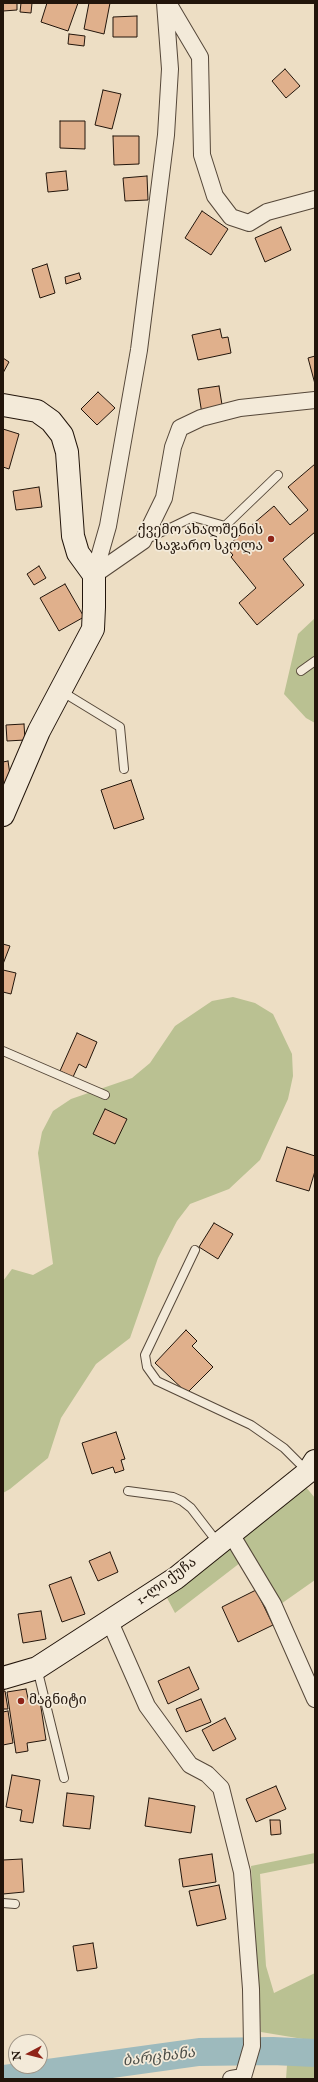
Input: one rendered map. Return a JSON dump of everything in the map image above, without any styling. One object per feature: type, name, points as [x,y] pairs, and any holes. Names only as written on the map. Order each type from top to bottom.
[{"type":"street","points":[[3,815],[40,731],[93,629],[94,575],[108,526],[139,350],[166,136],[170,69],[165,3]]},
{"type":"street","points":[[168,3],[200,57],[202,155],[215,196],[231,217],[250,223],[266,212],[315,199]]},
{"type":"street","points":[[94,575],[143,541],[164,498],[172,447],[180,428],[200,418],[240,408],[315,400]]},
{"type":"street","points":[[3,405],[36,411],[51,421],[62,435],[67,452],[73,536],[78,553],[94,575]]},
{"type":"street","name":"1-ლი ქუჩა","points":[[3,1678],[37,1668],[176,1578],[225,1538],[313,1471]]},
{"type":"street","points":[[225,1538],[273,1604],[315,1699]]},
{"type":"street","points":[[110,1622],[147,1706],[190,1765],[207,1774],[221,1788],[242,1872],[251,1989],[252,2046],[238,2078]]},
{"type":"lane","points":[[143,541],[193,517],[225,526],[278,475]]},
{"type":"lane","points":[[301,671],[315,660]]},
{"type":"lane","points":[[61,690],[120,728],[124,769]]},
{"type":"lane","points":[[3,1051],[105,1095]]},
{"type":"lane","points":[[195,1250],[145,1355],[147,1367],[157,1381],[251,1425],[313,1471]]},
{"type":"lane","points":[[128,1491],[173,1497],[182,1501],[225,1538]]},
{"type":"lane","points":[[37,1668],[64,1778]]},
{"type":"lane","points":[[3,1903],[15,1904]]},
{"type":"green space","points":[[315,618],[315,723],[306,718],[284,694],[298,634]]},
{"type":"green space","points":[[233,997],[255,1003],[273,1014],[292,1054],[293,1076],[288,1099],[260,1160],[229,1189],[190,1204],[177,1221],[158,1258],[130,1338],[96,1364],[61,1418],[48,1458],[3,1493],[3,1281],[12,1269],[33,1275],[53,1264],[38,1153],[42,1132],[53,1111],[71,1099],[132,1078],[150,1063],[175,1026],[212,1001]]},
{"type":"green space","points":[[305,1486],[315,1498],[315,1580],[278,1606],[249,1556],[175,1613],[166,1596]]},
{"type":"green space","points":[[315,1853],[315,1863],[260,1874],[266,1966],[274,1993],[315,1973],[315,2041],[261,2032],[251,1866]]},
{"type":"green space","points":[[315,2060],[315,2079],[286,2079],[287,2065]]},
{"type":"building","points":[[3,3],[17,3],[17,10],[3,11]]},
{"type":"building","points":[[21,3],[32,3],[31,13],[20,12]]},
{"type":"building","points":[[47,3],[78,3],[68,31],[41,22]]},
{"type":"building","points":[[89,3],[110,3],[104,34],[84,29]]},
{"type":"building","points":[[137,16],[137,37],[113,37],[113,17]]},
{"type":"building","points":[[69,34],[85,36],[84,46],[68,44]]},
{"type":"building","points":[[285,69],[300,86],[286,98],[272,81]]},
{"type":"building","points":[[103,90],[121,94],[112,129],[95,125]]},
{"type":"building","points":[[60,121],[85,121],[85,149],[60,148]]},
{"type":"building","points":[[113,136],[139,136],[139,164],[114,165]]},
{"type":"building","points":[[66,171],[68,190],[48,192],[46,173]]},
{"type":"building","points":[[147,176],[148,200],[125,201],[123,178]]},
{"type":"building","points":[[202,211],[228,229],[211,255],[185,238]]},
{"type":"building","points":[[281,227],[291,250],[265,262],[255,238]]},
{"type":"building","points":[[47,264],[55,293],[40,298],[32,269]]},
{"type":"building","points":[[79,273],[81,279],[66,284],[65,277]]},
{"type":"building","points":[[220,329],[222,338],[228,337],[231,353],[198,360],[192,335]]},
{"type":"building","points":[[315,356],[315,384],[308,358]]},
{"type":"building","points":[[3,358],[9,362],[3,373]]},
{"type":"building","points":[[219,386],[223,411],[202,414],[198,389]]},
{"type":"building","points":[[98,392],[115,408],[97,425],[81,409]]},
{"type":"building","points":[[3,429],[19,434],[9,469],[3,467]]},
{"type":"building","name":"ქვემო ახალშენის საჯარო სკოლა","points":[[315,464],[315,532],[283,559],[304,585],[257,625],[239,603],[256,588],[231,557],[233,555],[226,547],[274,506],[290,525],[308,510],[288,487]]},
{"type":"building","points":[[39,487],[42,507],[16,510],[13,491]]},
{"type":"building","points":[[39,566],[46,578],[34,585],[27,574]]},
{"type":"building","points":[[65,584],[84,617],[59,631],[40,598]]},
{"type":"building","points":[[24,724],[25,740],[7,741],[6,725]]},
{"type":"building","points":[[8,761],[12,788],[3,789],[3,762]]},
{"type":"building","points":[[131,780],[144,819],[114,829],[101,790]]},
{"type":"building","points":[[3,944],[10,946],[3,964]]},
{"type":"building","points":[[3,970],[16,973],[11,994],[3,992]]},
{"type":"building","points":[[77,1033],[97,1042],[86,1068],[79,1064],[73,1077],[60,1071]]},
{"type":"building","points":[[105,1109],[127,1119],[115,1144],[93,1134]]},
{"type":"building","points":[[287,1147],[315,1156],[315,1171],[309,1191],[276,1181]]},
{"type":"building","points":[[214,1223],[233,1234],[218,1259],[199,1247]]},
{"type":"building","points":[[186,1330],[197,1341],[192,1346],[213,1367],[187,1393],[155,1363]]},
{"type":"building","points":[[116,1432],[125,1459],[121,1460],[124,1470],[115,1473],[113,1467],[92,1474],[82,1443]]},
{"type":"building","points":[[110,1552],[118,1572],[98,1581],[89,1561]]},
{"type":"building","points":[[71,1577],[85,1614],[62,1622],[49,1585]]},
{"type":"building","points":[[256,1590],[273,1625],[238,1642],[222,1607]]},
{"type":"building","points":[[41,1611],[46,1639],[23,1643],[18,1614]]},
{"type":"building","points":[[189,1667],[199,1689],[168,1704],[158,1681]]},
{"type":"building","points":[[26,1689],[29,1703],[40,1701],[46,1740],[27,1743],[28,1751],[16,1753],[7,1692]]},
{"type":"building","points":[[3,1691],[5,1691],[8,1709],[3,1709]]},
{"type":"building","points":[[201,1699],[211,1722],[186,1732],[176,1709]]},
{"type":"building","points":[[8,1711],[13,1743],[3,1745],[3,1712]]},
{"type":"building","points":[[225,1718],[236,1739],[213,1751],[202,1730]]},
{"type":"building","points":[[12,1775],[40,1780],[33,1823],[20,1821],[22,1810],[6,1807]]},
{"type":"building","points":[[276,1786],[286,1809],[256,1822],[246,1799]]},
{"type":"building","points":[[67,1793],[94,1796],[90,1829],[63,1826]]},
{"type":"building","points":[[149,1798],[195,1806],[191,1833],[145,1826]]},
{"type":"building","points":[[270,1820],[280,1820],[281,1834],[271,1835]]},
{"type":"building","points":[[212,1854],[216,1882],[183,1887],[179,1859]]},
{"type":"building","points":[[22,1859],[24,1892],[3,1894],[3,1860]]},
{"type":"building","points":[[219,1885],[226,1919],[197,1926],[189,1891]]},
{"type":"building","points":[[93,1943],[97,1968],[77,1971],[73,1946]]},
{"type":"waterway","name":"ბარცხანა","points":[[3,2079],[199,2052],[273,2051],[315,2053]]},
{"type":"place","name":"ქვემო ახალშენის საჯარო სკოლა","points":[[271,539]]},
{"type":"place","name":"მაგნიტი","points":[[21,1701]]}]
